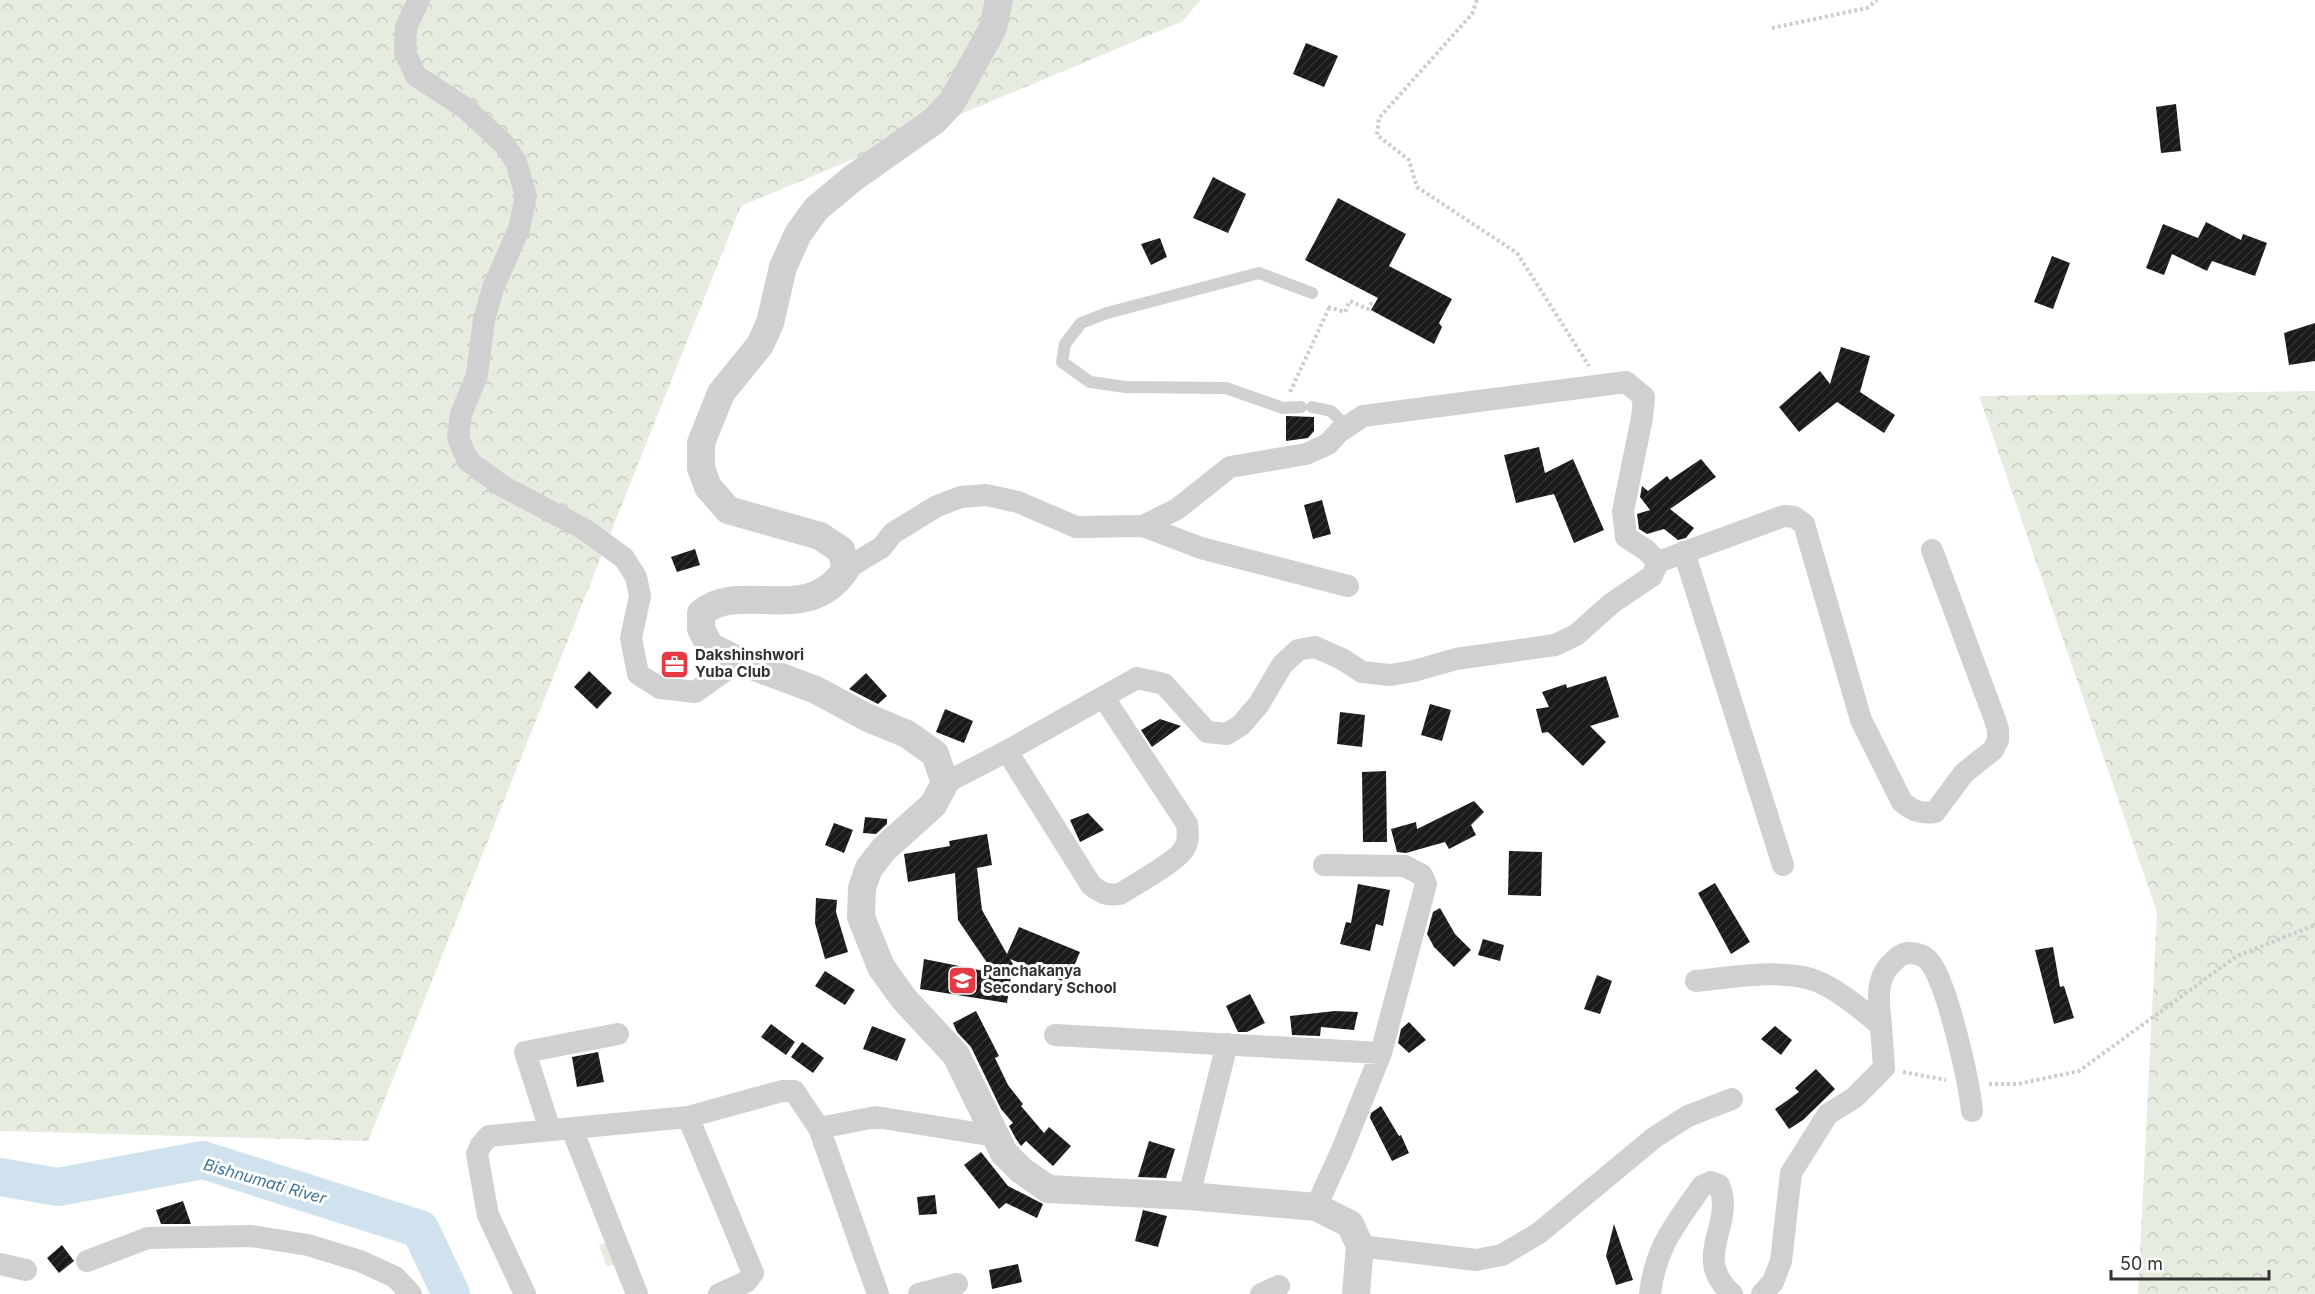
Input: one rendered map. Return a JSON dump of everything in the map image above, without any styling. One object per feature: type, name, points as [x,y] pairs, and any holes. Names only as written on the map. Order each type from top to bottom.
[{"type":"street","points":[[419,0],[406,27],[405,51],[416,76],[464,107],[504,144],[516,162],[526,196],[519,229],[493,288],[487,309],[477,375],[461,414],[458,438],[468,461],[504,487],[584,530],[624,558],[636,577],[640,596],[631,638],[638,674],[660,688],[694,692],[739,661]]},
{"type":"street","points":[[846,568],[841,550],[820,536],[728,510],[708,488],[701,468],[700,443],[721,393],[760,345],[771,323],[783,267],[798,234],[816,210],[853,178],[934,121],[952,102],[993,28],[999,0]]},
{"type":"street","points":[[1143,525],[1177,509],[1230,467],[1306,454],[1328,444],[1363,416],[1626,382],[1644,397],[1642,418],[1623,511],[1626,537],[1646,550],[1658,562]]},
{"type":"street","points":[[945,783],[935,754],[907,734],[866,717],[816,690],[739,661],[710,646],[701,629],[701,613],[711,605],[737,600],[790,602],[821,592],[836,583],[846,568],[882,548],[892,533],[919,516],[961,497],[986,495],[1018,502],[1076,527],[1143,525],[1201,548],[1348,586]]},
{"type":"street","points":[[1356,1294],[1360,1246],[1350,1224],[1316,1208],[1189,1196],[1048,1189],[1021,1170],[1004,1153],[956,1054],[904,999],[881,967],[861,917],[862,888],[869,868],[884,849],[933,805],[945,783],[1137,678],[1164,684],[1207,732],[1227,734],[1241,724],[1258,704],[1282,664],[1298,650],[1315,647],[1342,658],[1362,672],[1390,675],[1456,659],[1555,645],[1576,635],[1612,603],[1652,576],[1658,562],[1784,516],[1794,517],[1804,524],[1861,720],[1902,802],[1911,810],[1923,814],[1935,812],[1964,773],[1993,750],[1998,740],[1998,729],[1932,550]]},
{"type":"street","points":[[1684,552],[1783,865]]},
{"type":"street","points":[[1007,751],[1091,885],[1110,896],[1120,894],[1185,850],[1188,838],[1187,824],[1104,698]]},
{"type":"street","points":[[1316,1208],[1381,1053],[1426,884],[1422,875],[1405,866],[1324,865]]},
{"type":"street","points":[[1762,1294],[1773,1282],[1780,1261],[1791,1173],[1828,1114],[1854,1098],[1884,1068],[1878,992],[1886,967],[1903,954],[1918,953],[1929,960],[1944,994],[1969,1084],[1972,1111]]},
{"type":"street","points":[[1696,981],[1764,973],[1809,978],[1852,1002],[1881,1026]]},
{"type":"street","points":[[550,1130],[525,1052],[618,1034]]},
{"type":"street","points":[[1054,1035],[1381,1053]]},
{"type":"street","points":[[1189,1196],[1227,1044]]},
{"type":"street","points":[[525,1294],[488,1215],[477,1154],[489,1136],[688,1117],[782,1090],[794,1091],[819,1128],[878,1294]]},
{"type":"street","points":[[1360,1246],[1476,1260],[1502,1256],[1539,1233],[1655,1137],[1688,1116],[1732,1099]]},
{"type":"street","points":[[688,1117],[753,1273],[746,1282],[719,1294]]},
{"type":"street","points":[[819,1128],[876,1117],[995,1136]]},
{"type":"street","points":[[572,1129],[637,1294]]},
{"type":"street","points":[[1650,1294],[1654,1265],[1664,1242],[1702,1186],[1711,1182],[1719,1185],[1724,1196],[1713,1264],[1721,1284],[1732,1294]]},
{"type":"street","points":[[87,1261],[148,1238],[251,1236],[308,1245],[360,1261],[395,1277],[411,1294]]},
{"type":"street","points":[[0,1264],[26,1270]]},
{"type":"street","points":[[919,1294],[957,1284]]},
{"type":"lane","points":[[1312,293],[1259,273],[1107,313],[1081,323],[1065,344],[1062,362],[1090,382],[1126,387],[1226,388],[1283,408],[1306,407],[1331,411],[1347,427]]},
{"type":"path","points":[[1477,0],[1472,14],[1379,117],[1377,135],[1409,160],[1417,187],[1517,253],[1600,384]]},
{"type":"path","points":[[1772,28],[1867,8],[1877,0]]},
{"type":"path","points":[[1283,408],[1329,308],[1345,312],[1350,301],[1368,309],[1372,300]]},
{"type":"path","points":[[1884,1068],[1969,1084],[2018,1084],[2079,1071],[2237,956],[2315,925]]},
{"type":"green space","points":[[0,0],[1200,0],[1183,21],[741,206],[368,1141],[0,1131]]},
{"type":"green space","points":[[2315,391],[2315,1294],[2138,1294],[2157,912],[1979,396]]},
{"type":"green space","points":[[616,1240],[624,1261],[607,1267],[599,1245]]},
{"type":"building","points":[[1306,43],[1338,56],[1324,87],[1293,74]]},
{"type":"building","points":[[2176,104],[2181,151],[2161,153],[2156,107]]},
{"type":"building","points":[[1213,177],[1246,194],[1228,233],[1193,218]]},
{"type":"building","points":[[1338,198],[1406,234],[1389,266],[1452,299],[1439,323],[1442,327],[1434,344],[1371,310],[1378,298],[1305,260]]},
{"type":"building","points":[[2206,222],[2241,240],[2243,234],[2267,243],[2255,276],[2212,261],[2207,271],[2172,254],[2164,275],[2146,268],[2163,224],[2198,238]]},
{"type":"building","points":[[1160,238],[1167,257],[1151,265],[1141,244]]},
{"type":"building","points":[[2052,256],[2070,263],[2053,309],[2034,302]]},
{"type":"building","points":[[2315,323],[2315,361],[2289,365],[2284,333]]},
{"type":"building","points":[[1841,347],[1870,356],[1860,392],[1895,415],[1884,433],[1837,402],[1799,432],[1779,407],[1820,371],[1830,384]]},
{"type":"building","points":[[1286,416],[1314,417],[1314,431],[1308,438],[1286,441]]},
{"type":"building","points":[[1539,447],[1545,473],[1573,459],[1604,530],[1574,543],[1554,494],[1516,503],[1504,455]]},
{"type":"building","points":[[1701,459],[1716,477],[1670,509],[1694,528],[1686,538],[1678,540],[1664,529],[1647,534],[1639,529],[1637,514],[1650,510],[1640,497],[1642,486],[1648,491],[1667,476],[1670,480]]},
{"type":"building","points":[[1322,500],[1331,534],[1313,539],[1304,505]]},
{"type":"building","points":[[695,549],[700,565],[677,572],[671,557]]},
{"type":"building","points":[[589,671],[612,693],[597,709],[574,687]]},
{"type":"building","points":[[866,673],[887,696],[878,704],[849,689]]},
{"type":"building","points":[[1606,676],[1619,717],[1590,726],[1606,742],[1583,766],[1548,732],[1542,733],[1536,709],[1549,707],[1542,692],[1566,684],[1567,688]]},
{"type":"building","points":[[1430,704],[1451,710],[1442,741],[1421,735]]},
{"type":"building","points":[[945,709],[973,721],[964,743],[936,732]]},
{"type":"building","points":[[1340,712],[1365,715],[1362,747],[1337,744]]},
{"type":"building","points":[[1160,719],[1181,726],[1152,747],[1141,730]]},
{"type":"building","points":[[1386,771],[1387,842],[1363,842],[1362,772]]},
{"type":"building","points":[[1474,801],[1484,812],[1471,825],[1476,835],[1449,849],[1445,842],[1406,853],[1397,852],[1391,829],[1416,822],[1417,829]]},
{"type":"building","points":[[1088,813],[1104,830],[1080,842],[1070,820]]},
{"type":"building","points":[[865,817],[887,819],[887,824],[876,834],[863,833]]},
{"type":"building","points":[[834,823],[853,830],[844,853],[825,845]]},
{"type":"building","points":[[987,834],[992,865],[977,868],[982,910],[1007,954],[1019,927],[1080,952],[1067,983],[1010,959],[1013,964],[1007,1003],[920,989],[924,959],[994,973],[958,920],[955,873],[908,882],[904,854],[950,846],[949,841]]},
{"type":"building","points":[[1509,851],[1542,852],[1541,896],[1508,895]]},
{"type":"building","points":[[1715,883],[1750,942],[1731,954],[1698,893]]},
{"type":"building","points":[[1358,884],[1390,890],[1383,926],[1376,924],[1370,951],[1340,944],[1346,922],[1351,923]]},
{"type":"building","points":[[816,898],[837,900],[836,912],[848,952],[825,959],[815,923]]},
{"type":"building","points":[[1440,908],[1455,934],[1471,950],[1454,967],[1434,947],[1427,934],[1433,912]]},
{"type":"building","points":[[1483,939],[1504,945],[1500,961],[1478,955]]},
{"type":"building","points":[[2053,947],[2060,987],[2064,986],[2074,1018],[2054,1024],[2035,950]]},
{"type":"building","points":[[825,971],[855,990],[845,1005],[815,986]]},
{"type":"building","points":[[1597,975],[1612,981],[1600,1014],[1584,1009]]},
{"type":"building","points":[[1250,994],[1265,1023],[1247,1032],[1238,1032],[1226,1006]]},
{"type":"building","points":[[976,1011],[999,1056],[995,1058],[1008,1085],[1023,1104],[1021,1106],[1044,1133],[1049,1127],[1071,1146],[1053,1166],[1026,1141],[1021,1146],[1009,1126],[1013,1123],[1001,1109],[971,1047],[957,1032],[953,1023]]},
{"type":"building","points":[[1335,1011],[1358,1012],[1354,1030],[1321,1027],[1320,1036],[1292,1035],[1290,1016]]},
{"type":"building","points":[[1409,1022],[1426,1040],[1409,1053],[1398,1043],[1401,1029]]},
{"type":"building","points":[[771,1024],[795,1042],[786,1055],[761,1037]]},
{"type":"building","points":[[872,1026],[906,1039],[897,1061],[863,1049]]},
{"type":"building","points":[[1775,1026],[1792,1040],[1781,1055],[1761,1039]]},
{"type":"building","points":[[802,1042],[824,1058],[813,1073],[791,1057]]},
{"type":"building","points":[[598,1052],[604,1082],[577,1087],[572,1057]]},
{"type":"building","points":[[1816,1069],[1835,1089],[1803,1120],[1789,1129],[1775,1109],[1799,1092],[1795,1088]]},
{"type":"building","points":[[1381,1106],[1399,1136],[1401,1135],[1409,1153],[1392,1161],[1370,1118],[1371,1113]]},
{"type":"building","points":[[1149,1141],[1175,1149],[1166,1178],[1138,1177]]},
{"type":"building","points":[[981,1152],[1008,1186],[1043,1204],[1037,1218],[1006,1203],[999,1209],[964,1165]]},
{"type":"building","points":[[935,1195],[937,1214],[919,1215],[917,1197]]},
{"type":"building","points":[[183,1201],[191,1224],[161,1224],[156,1210]]},
{"type":"building","points":[[1143,1210],[1167,1216],[1158,1247],[1135,1241]]},
{"type":"building","points":[[1614,1224],[1633,1280],[1616,1285],[1606,1256]]},
{"type":"building","points":[[62,1245],[74,1261],[59,1273],[47,1258]]},
{"type":"building","points":[[1018,1264],[1022,1282],[992,1289],[989,1270]]},
{"type":"waterway","name":"Bishnumati River","points":[[0,1177],[58,1187],[203,1160],[420,1229],[451,1294]]},
{"type":"place","name":"Dakshinshwori Yuba Club","points":[[674,664]]},
{"type":"place","name":"Panchakanya Secondary School","points":[[962,980]]}]
